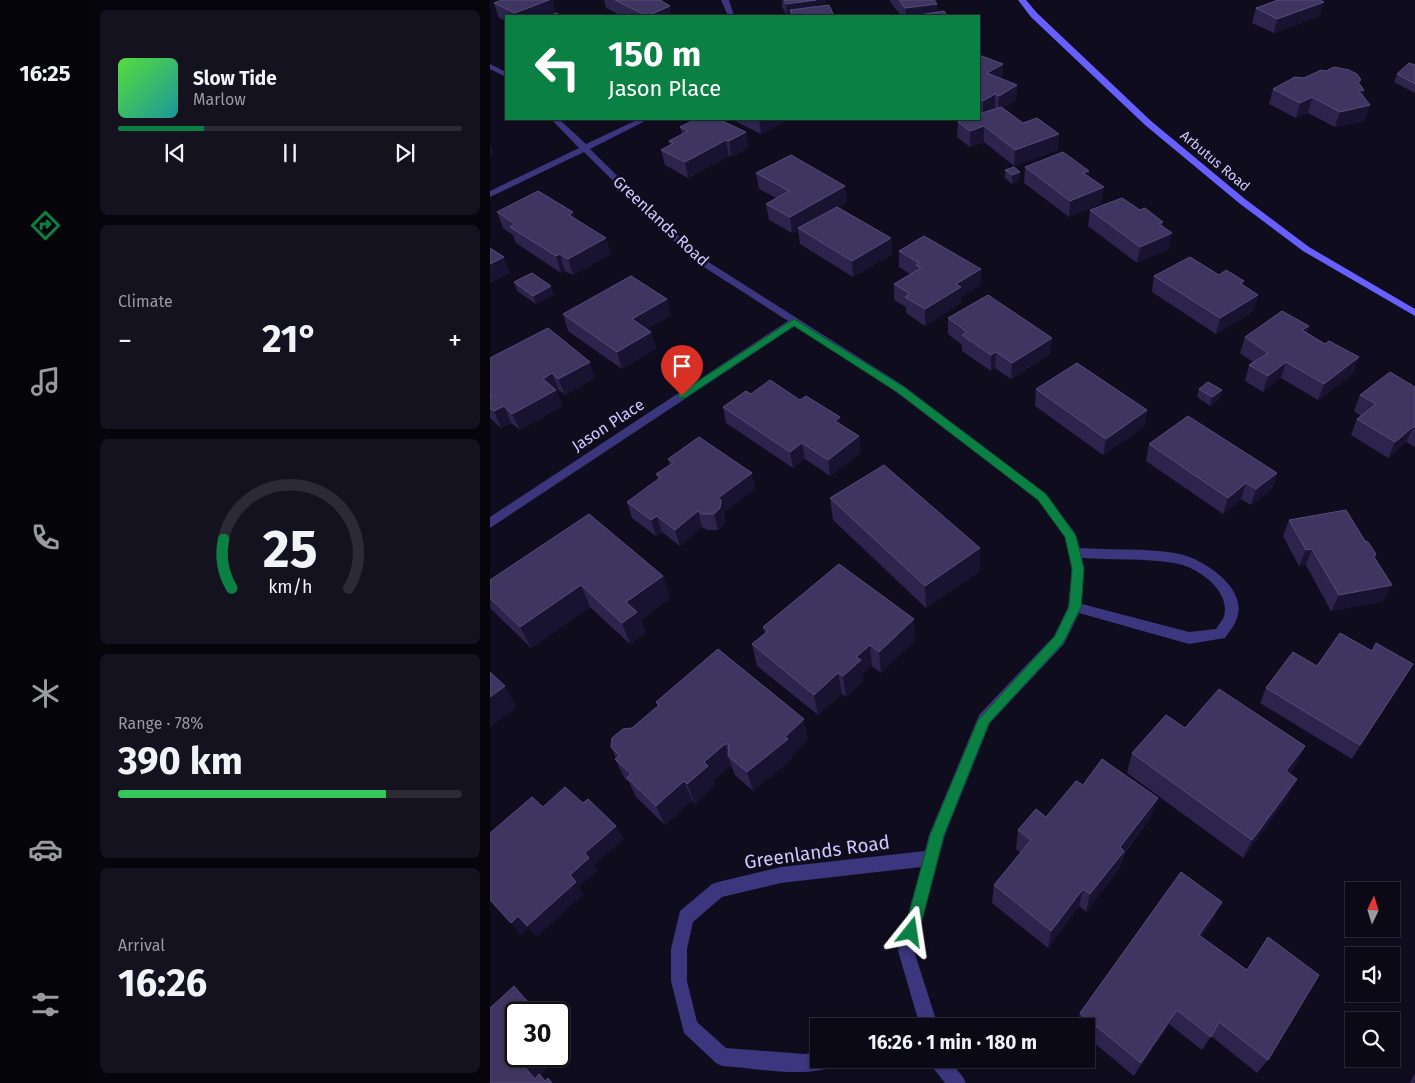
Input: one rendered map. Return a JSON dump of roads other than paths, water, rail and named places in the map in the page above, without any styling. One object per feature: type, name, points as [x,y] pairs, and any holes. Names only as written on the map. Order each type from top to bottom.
[{"type":"main road","name":"Arbutus Road","points":[[1022,0],[1034,15],[1148,123],[1242,201],[1306,250],[1415,313]]},
{"type":"street","points":[[725,0],[731,15]]},
{"type":"street","points":[[490,66],[505,74]]},
{"type":"street","name":"Greenlands Road","points":[[556,120],[696,258],[900,389],[1042,497],[1071,536],[1078,569],[1075,607],[1059,640],[984,720],[937,835],[906,951],[927,1018]]},
{"type":"street","points":[[490,194],[644,120]]},
{"type":"street","name":"Jason Place","points":[[490,523],[794,322]]},
{"type":"street","points":[[1074,553],[1176,558],[1200,568],[1220,583],[1230,597],[1231,617],[1220,634],[1189,638],[1075,607]]},
{"type":"street","name":"Greenlands Road","points":[[810,1062],[722,1057],[690,1027],[679,981],[678,950],[686,917],[718,890],[781,874],[931,858]]},
{"type":"street","points":[[944,1068],[957,1083]]}]
